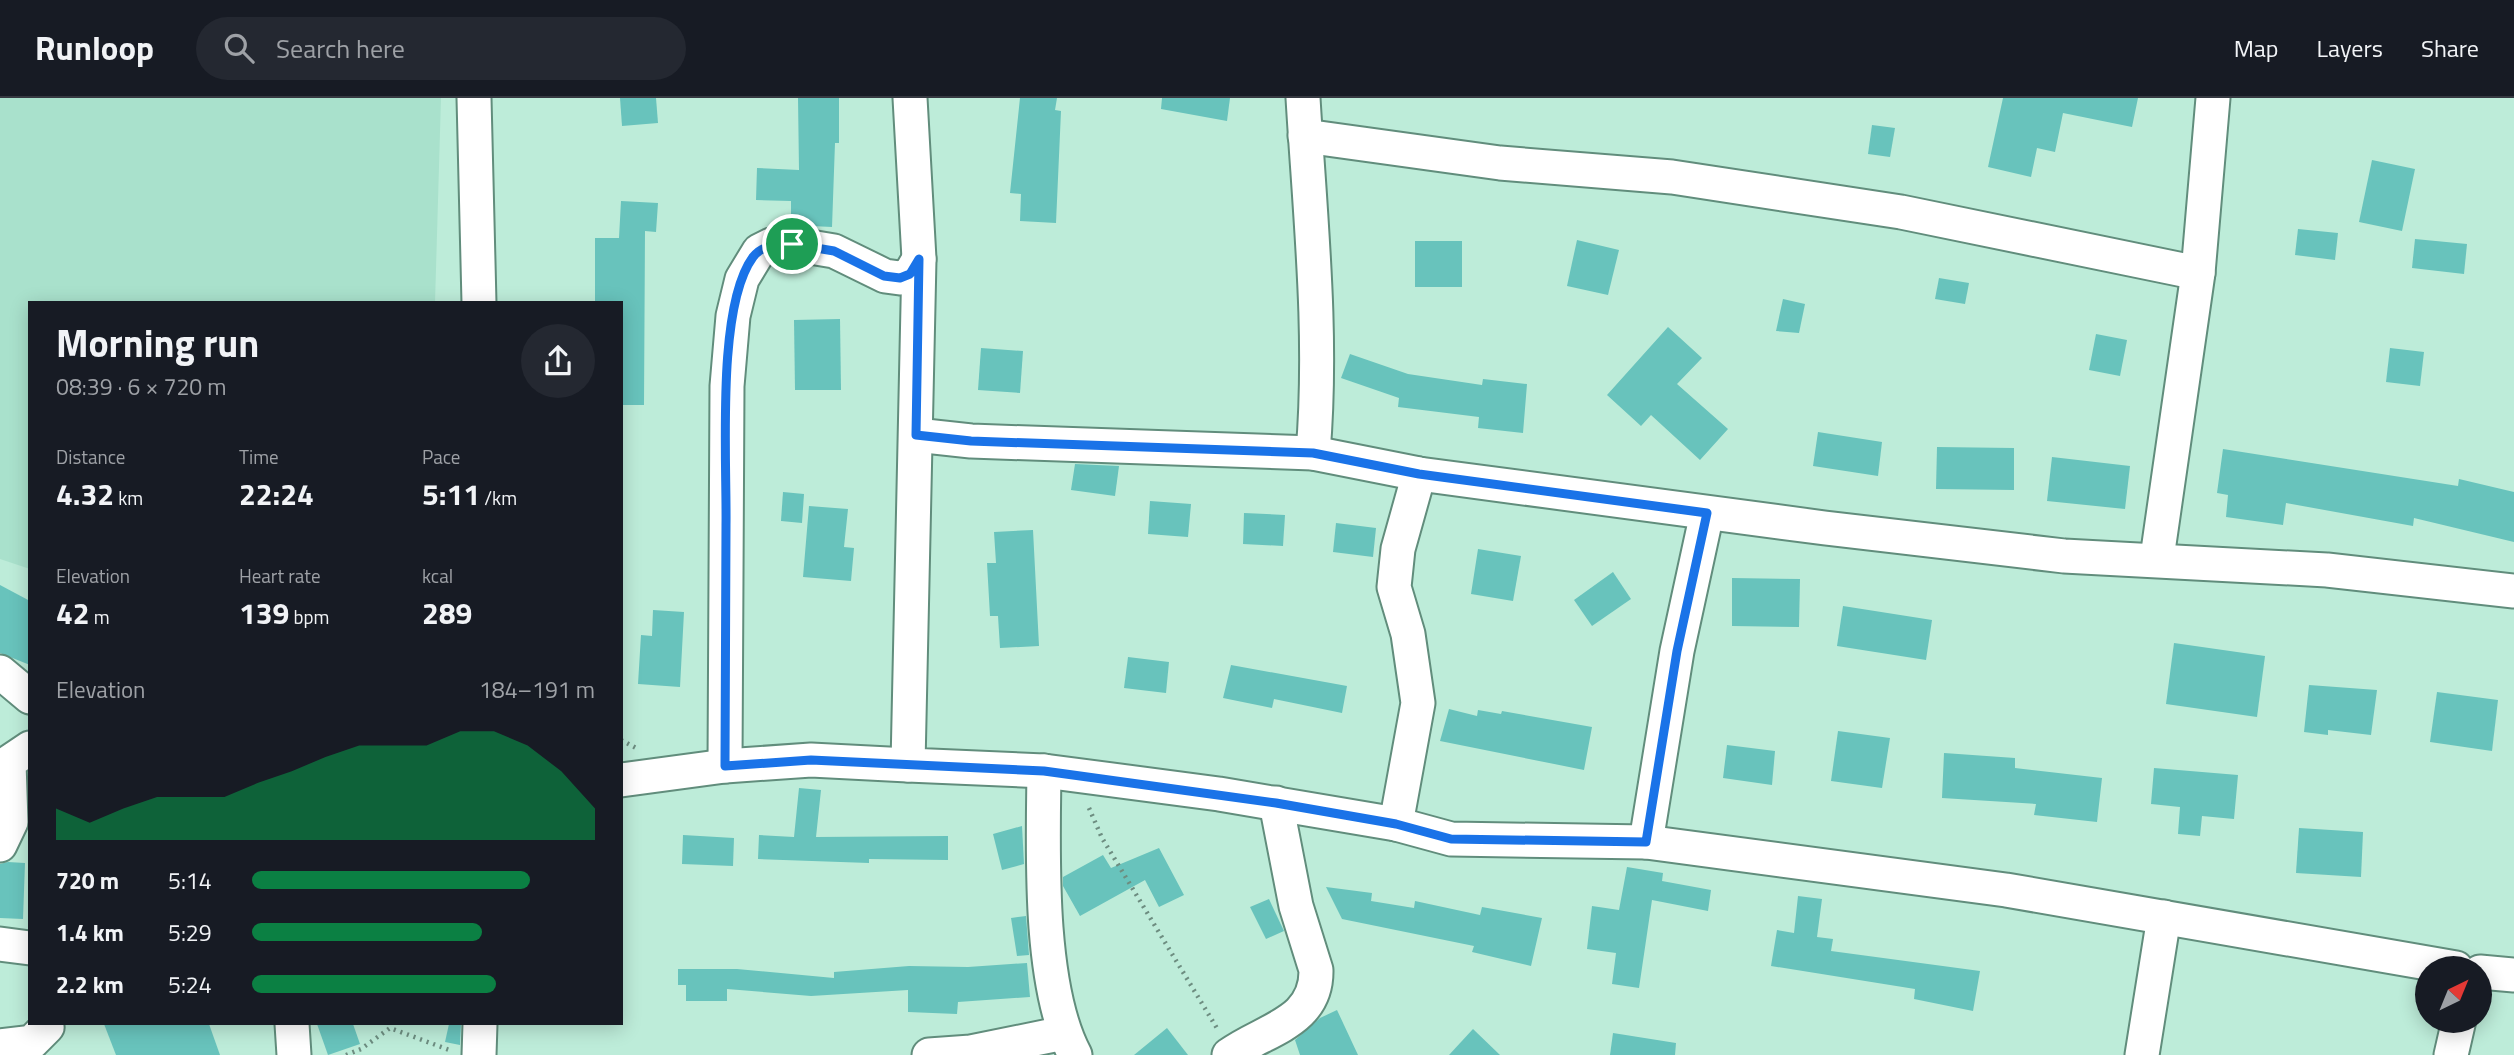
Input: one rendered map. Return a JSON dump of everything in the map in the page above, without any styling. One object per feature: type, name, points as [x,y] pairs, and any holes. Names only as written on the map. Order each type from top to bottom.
[{"type":"street","points":[[474,98],[479,301]]},
{"type":"street","points":[[908,765],[919,259],[910,98]]},
{"type":"street","points":[[1303,98],[1315,279],[1318,398],[1313,453]]},
{"type":"street","points":[[2157,558],[2198,273],[2213,98]]},
{"type":"street","points":[[1305,136],[1500,163],[1672,177],[1887,209],[2198,273]]},
{"type":"street","points":[[725,766],[727,386],[733,316],[742,279],[754,256],[771,245],[792,244],[834,251],[892,278],[910,274],[919,259]]},
{"type":"street","points":[[916,435],[1010,443],[1313,453],[1419,474],[1707,513],[2064,556],[2157,558],[2327,570],[2455,587],[2514,591]]},
{"type":"street","points":[[1396,824],[1418,703],[1408,634],[1394,587],[1398,549],[1419,474]]},
{"type":"street","points":[[1646,842],[1677,651],[1707,513]]},
{"type":"street","points":[[0,672],[28,695]]},
{"type":"street","points":[[0,845],[11,822],[9,762],[28,749]]},
{"type":"street","points":[[623,780],[725,766],[811,760],[1060,773],[1276,803],[1396,824],[1451,839],[1646,842],[2006,890],[2415,961]]},
{"type":"street","points":[[929,1055],[1069,1044],[1051,963],[1043,860],[1060,773]]},
{"type":"street","points":[[1231,1054],[1295,1016],[1308,1005],[1316,988],[1315,970],[1284,856],[1276,803]]},
{"type":"street","points":[[2143,1055],[2164,917]]},
{"type":"street","points":[[2492,973],[2514,975]]},
{"type":"street","points":[[0,1046],[32,1042],[46,1025]]},
{"type":"street","points":[[292,1025],[294,1055]]},
{"type":"street","points":[[480,1025],[480,1055]]},
{"type":"street","points":[[2451,1055],[2456,1033]]},
{"type":"path","points":[[1060,773],[1231,1054]]},
{"type":"path","points":[[346,1055],[361,1049],[390,1028],[464,1055]]},
{"type":"shaded area","points":[[0,98],[441,98],[435,301],[28,301],[28,568],[0,559]]},
{"type":"building","points":[[620,98],[656,98],[658,123],[622,126]]},
{"type":"building","points":[[798,98],[839,98],[839,143],[835,143],[832,227],[791,225],[791,201],[756,200],[757,168],[799,170]]},
{"type":"building","points":[[1020,98],[1057,98],[1055,110],[1061,111],[1056,223],[1020,221],[1021,194],[1010,193]]},
{"type":"building","points":[[1162,98],[1230,98],[1227,121],[1161,109]]},
{"type":"building","points":[[2003,98],[2138,98],[2132,127],[2063,113],[2055,152],[2037,148],[2031,177],[1988,167]]},
{"type":"building","points":[[1872,125],[1895,128],[1890,157],[1868,154]]},
{"type":"building","points":[[2372,160],[2415,169],[2402,231],[2359,222]]},
{"type":"building","points":[[621,201],[658,203],[656,232],[645,231],[644,405],[623,405],[623,301],[595,301],[595,238],[619,238]]},
{"type":"building","points":[[2298,229],[2338,233],[2335,260],[2295,255]]},
{"type":"building","points":[[2415,239],[2467,244],[2464,274],[2412,268]]},
{"type":"building","points":[[1577,240],[1619,250],[1608,295],[1567,286]]},
{"type":"building","points":[[1415,241],[1462,241],[1462,287],[1415,287]]},
{"type":"building","points":[[1939,278],[1969,283],[1965,304],[1935,299]]},
{"type":"building","points":[[1783,299],[1805,304],[1799,333],[1776,331]]},
{"type":"building","points":[[840,319],[841,390],[795,390],[794,320]]},
{"type":"building","points":[[1668,327],[1702,358],[1677,384],[1728,429],[1700,460],[1651,415],[1641,426],[1607,395]]},
{"type":"building","points":[[2096,334],[2127,340],[2120,376],[2089,370]]},
{"type":"building","points":[[981,348],[1023,351],[1020,393],[978,390]]},
{"type":"building","points":[[2390,348],[2424,352],[2420,386],[2386,382]]},
{"type":"building","points":[[1350,354],[1408,374],[1482,385],[1483,379],[1527,384],[1523,433],[1478,428],[1479,417],[1398,407],[1399,398],[1341,378]]},
{"type":"building","points":[[1818,432],[1882,442],[1878,476],[1813,466]]},
{"type":"building","points":[[1937,447],[2014,448],[2014,490],[1936,489]]},
{"type":"building","points":[[2223,449],[2458,486],[2459,479],[2514,492],[2514,542],[2414,518],[2413,526],[2286,503],[2283,525],[2226,517],[2228,495],[2217,493]]},
{"type":"building","points":[[2052,457],[2130,466],[2125,509],[2047,501]]},
{"type":"building","points":[[1075,464],[1119,466],[1115,496],[1071,490]]},
{"type":"building","points":[[783,492],[804,494],[802,523],[781,521]]},
{"type":"building","points":[[1150,501],[1191,504],[1188,537],[1148,534]]},
{"type":"building","points":[[809,506],[848,509],[844,547],[854,548],[851,581],[803,577]]},
{"type":"building","points":[[1244,513],[1285,515],[1283,546],[1243,544]]},
{"type":"building","points":[[1336,523],[1376,528],[1373,557],[1333,552]]},
{"type":"building","points":[[1033,530],[1039,646],[1000,648],[998,616],[990,616],[987,563],[996,563],[994,532]]},
{"type":"building","points":[[1478,549],[1521,556],[1513,601],[1471,594]]},
{"type":"building","points":[[1613,572],[1631,599],[1592,626],[1574,600]]},
{"type":"building","points":[[1732,578],[1800,579],[1799,627],[1732,626]]},
{"type":"building","points":[[0,585],[28,600],[28,664],[0,653]]},
{"type":"building","points":[[1843,606],[1932,620],[1926,660],[1837,646]]},
{"type":"building","points":[[653,610],[684,612],[680,687],[638,684],[641,635],[652,636]]},
{"type":"building","points":[[2174,643],[2265,656],[2257,717],[2166,704]]},
{"type":"building","points":[[1128,657],[1169,662],[1166,693],[1124,688]]},
{"type":"building","points":[[1231,665],[1347,686],[1342,713],[1274,699],[1272,708],[1223,698]]},
{"type":"building","points":[[2309,685],[2377,690],[2371,735],[2328,730],[2328,735],[2304,732]]},
{"type":"building","points":[[2437,692],[2498,700],[2492,751],[2430,742]]},
{"type":"building","points":[[1449,709],[1477,716],[1478,710],[1501,714],[1502,711],[1592,727],[1584,770],[1440,741]]},
{"type":"building","points":[[1838,731],[1890,738],[1882,788],[1831,781]]},
{"type":"building","points":[[1727,745],[1775,751],[1772,785],[1723,778]]},
{"type":"building","points":[[1944,753],[2015,758],[2015,768],[2102,778],[2097,822],[2034,815],[2036,804],[1942,798]]},
{"type":"building","points":[[2154,768],[2238,775],[2234,819],[2202,816],[2200,836],[2178,834],[2180,807],[2151,804]]},
{"type":"building","points":[[799,788],[821,790],[816,837],[948,836],[948,860],[869,859],[869,863],[758,859],[759,835],[794,837]]},
{"type":"building","points":[[1022,826],[1024,864],[1002,870],[993,834]]},
{"type":"building","points":[[2299,828],[2363,832],[2361,877],[2296,873]]},
{"type":"building","points":[[683,835],[734,838],[733,866],[682,864]]},
{"type":"building","points":[[1159,848],[1184,895],[1159,907],[1145,880],[1080,916],[1063,886],[1063,877],[1103,855],[1111,868]]},
{"type":"building","points":[[25,863],[23,919],[0,918],[0,864]]},
{"type":"building","points":[[1627,867],[1663,873],[1662,881],[1711,890],[1708,911],[1652,900],[1639,988],[1612,984],[1616,953],[1587,949],[1592,906],[1619,910]]},
{"type":"building","points":[[1326,887],[1372,893],[1371,901],[1414,908],[1415,901],[1480,915],[1482,907],[1542,918],[1531,966],[1472,952],[1474,946],[1342,919]]},
{"type":"building","points":[[1798,896],[1822,899],[1817,937],[1833,939],[1831,951],[1980,971],[1973,1011],[1914,999],[1915,989],[1771,966],[1777,930],[1794,933]]},
{"type":"building","points":[[1269,899],[1284,931],[1266,939],[1250,907]]},
{"type":"building","points":[[1026,916],[1029,955],[1017,956],[1011,918]]},
{"type":"building","points":[[1027,963],[1030,997],[958,1002],[957,1014],[908,1012],[908,990],[811,996],[727,989],[727,1001],[686,1001],[686,985],[678,985],[678,969],[737,969],[834,978],[834,972],[909,966],[968,967]]},
{"type":"building","points":[[1337,1010],[1358,1055],[1300,1055],[1295,1040],[1320,1018]]},
{"type":"building","points":[[104,1025],[209,1025],[220,1055],[116,1055]]},
{"type":"building","points":[[317,1025],[353,1025],[360,1044],[328,1055]]},
{"type":"building","points":[[449,1025],[461,1025],[460,1045],[445,1042]]},
{"type":"building","points":[[1167,1028],[1188,1055],[1134,1055]]},
{"type":"building","points":[[1473,1029],[1500,1055],[1449,1055]]},
{"type":"building","points":[[1613,1033],[1676,1043],[1675,1055],[1610,1055]]},
{"type":"route","points":[[792,244],[834,251],[892,278],[910,274],[919,259],[916,435],[971,441],[1313,453],[1419,474],[1707,513],[1677,651],[1646,842],[1451,839],[1396,824],[1276,803],[1044,771],[811,760],[725,766],[727,386],[733,316],[742,279],[754,256],[771,245],[792,244]]}]
